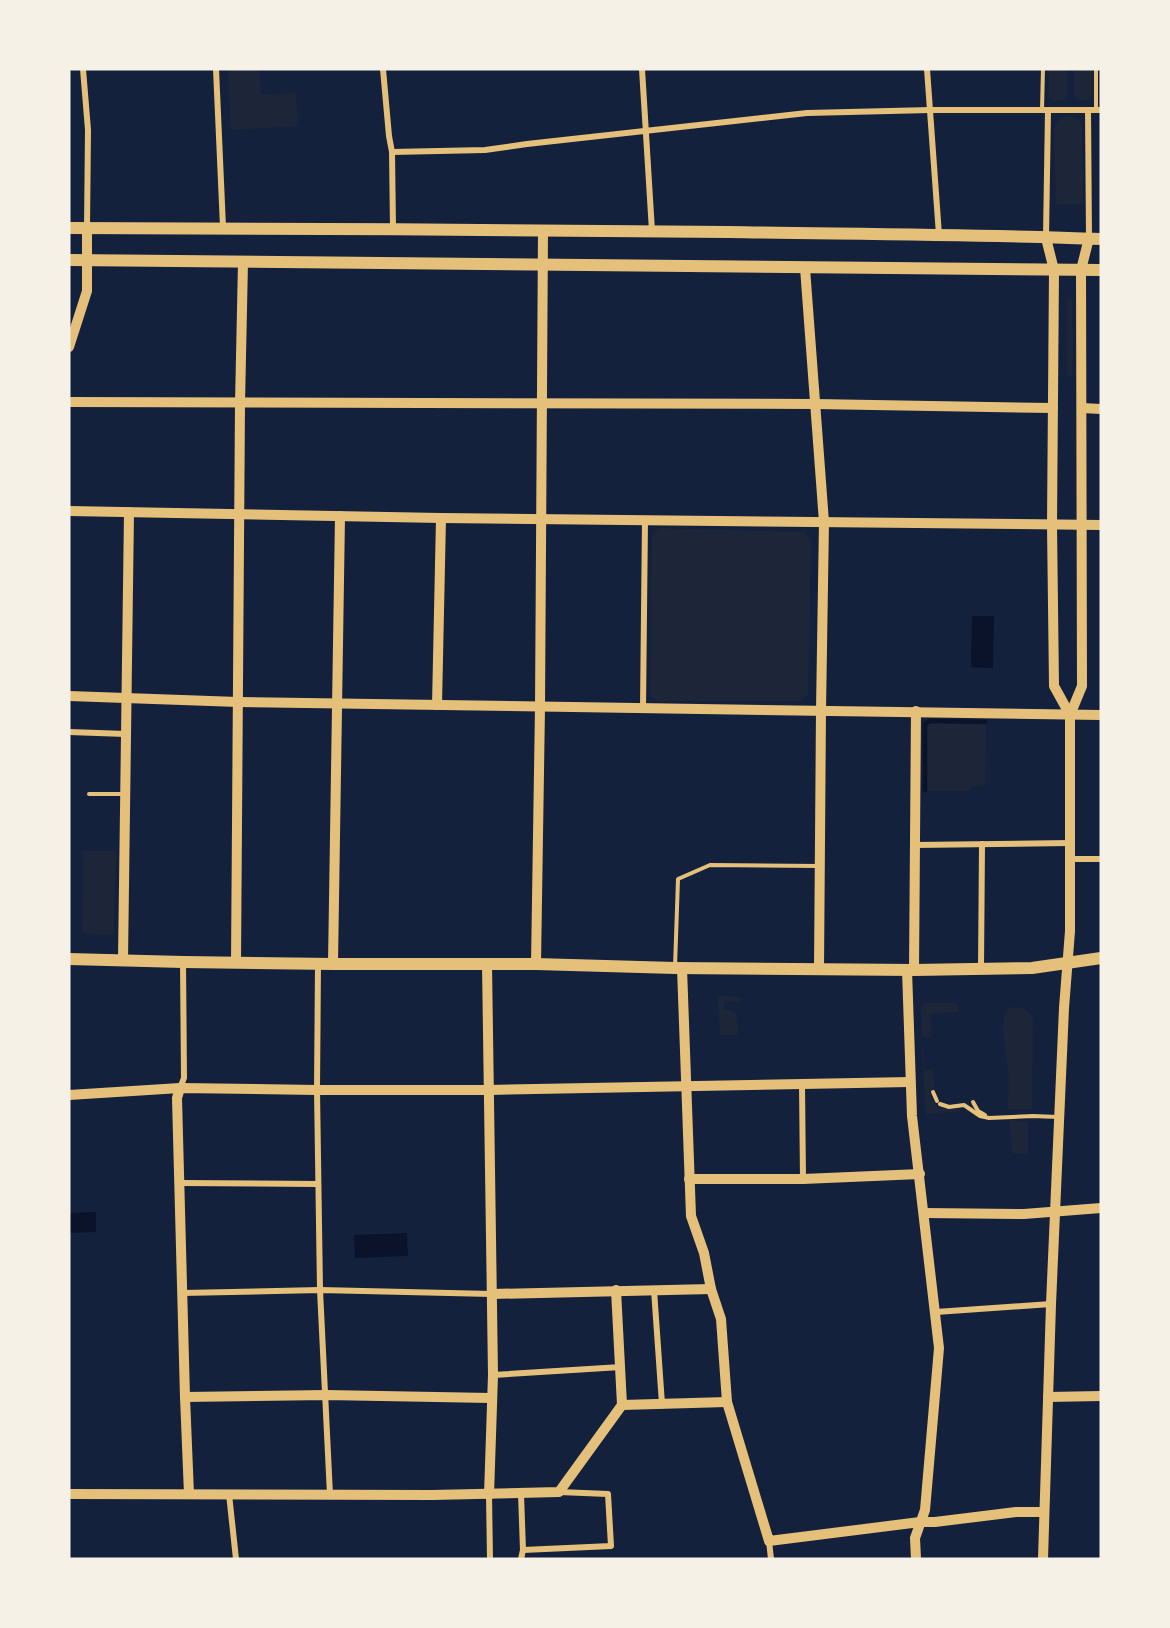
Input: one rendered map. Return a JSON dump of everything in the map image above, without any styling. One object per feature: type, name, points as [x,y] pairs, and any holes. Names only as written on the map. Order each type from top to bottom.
[{"type":"main road","points":[[69,228],[393,228],[1095,238]]},
{"type":"main road","points":[[69,260],[1101,270]]},
{"type":"main road","points":[[69,959],[236,963],[536,964],[911,970],[1032,968],[1101,958]]},
{"type":"street","points":[[69,347],[87,291],[88,130],[82,69]]},
{"type":"street","points":[[216,69],[223,227]]},
{"type":"street","points":[[383,69],[392,152],[393,228]]},
{"type":"street","points":[[642,69],[652,231]]},
{"type":"street","points":[[927,69],[939,235]]},
{"type":"street","points":[[1045,110],[1046,237],[1054,270],[1052,525],[1054,686],[1070,715]]},
{"type":"street","points":[[1043,1559],[1059,1117],[1070,931],[1070,715],[1082,686],[1082,270],[1095,238],[1088,110]]},
{"type":"street","points":[[392,152],[485,150],[807,113],[1099,110]]},
{"type":"street","points":[[536,964],[543,230]]},
{"type":"street","points":[[236,963],[243,262]]},
{"type":"street","points":[[805,268],[824,522],[820,711],[819,970]]},
{"type":"street","points":[[69,402],[815,404],[1053,408]]},
{"type":"street","points":[[1082,408],[1101,409]]},
{"type":"street","points":[[69,511],[441,518],[1101,525]]},
{"type":"street","points":[[123,960],[129,512]]},
{"type":"street","points":[[333,964],[340,516]]},
{"type":"street","points":[[436,705],[441,518]]},
{"type":"street","points":[[643,708],[645,519]]},
{"type":"street","points":[[69,696],[238,702],[1101,715]]},
{"type":"street","points":[[916,711],[910,1082],[939,1348],[925,1510],[915,1538],[916,1559]]},
{"type":"street","points":[[69,732],[126,734]]},
{"type":"street","points":[[914,844],[1070,843]]},
{"type":"street","points":[[981,968],[982,844]]},
{"type":"street","points":[[1070,859],[1101,859]]},
{"type":"street","points":[[183,962],[184,1078],[177,1098],[189,1494]]},
{"type":"street","points":[[318,964],[320,1290],[330,1495]]},
{"type":"street","points":[[487,964],[493,1375],[489,1495],[490,1559]]},
{"type":"street","points":[[679,968],[691,1216],[704,1253],[711,1289],[721,1319],[728,1402],[769,1541],[771,1559]]},
{"type":"street","points":[[69,1095],[180,1088],[488,1090],[910,1082]]},
{"type":"street","points":[[802,1085],[803,1179]]},
{"type":"street","points":[[689,1179],[803,1179],[920,1174]]},
{"type":"street","points":[[180,1183],[318,1184]]},
{"type":"street","points":[[924,1213],[1024,1214],[1101,1208]]},
{"type":"street","points":[[182,1293],[320,1290],[492,1294],[711,1289]]},
{"type":"street","points":[[560,1492],[622,1405],[616,1290]]},
{"type":"street","points":[[654,1290],[662,1404]]},
{"type":"street","points":[[936,1312],[1051,1304]]},
{"type":"street","points":[[493,1375],[621,1367]]},
{"type":"street","points":[[185,1397],[326,1395],[491,1398]]},
{"type":"street","points":[[1048,1396],[1101,1396]]},
{"type":"street","points":[[622,1405],[728,1402]]},
{"type":"street","points":[[69,1494],[489,1495],[560,1492],[608,1494],[611,1546],[524,1551]]},
{"type":"street","points":[[230,1494],[236,1559]]},
{"type":"street","points":[[521,1494],[524,1551],[521,1559]]},
{"type":"street","points":[[769,1541],[920,1522],[1016,1512],[1044,1512]]},
{"type":"lane","points":[[1043,69],[1045,110]]},
{"type":"lane","points":[[1096,69],[1099,110]]},
{"type":"lane","points":[[89,794],[124,794]]},
{"type":"lane","points":[[679,968],[678,879],[710,865],[819,866]]},
{"type":"lane","points":[[933,1092],[939,1103],[949,1107],[964,1105],[986,1118],[1059,1117]]},
{"type":"lane","points":[[973,1102],[981,1113],[994,1118]]},
{"type":"shaded area","points":[[228,69],[259,69],[261,94],[296,93],[298,126],[231,130]]},
{"type":"shaded area","points":[[1049,69],[1067,69],[1067,99],[1054,101],[1049,98]]},
{"type":"shaded area","points":[[1074,69],[1092,69],[1092,95],[1089,100],[1077,100],[1074,97]]},
{"type":"shaded area","points":[[1070,116],[1078,119],[1082,127],[1083,204],[1056,205],[1054,129],[1059,120]]},
{"type":"shaded area","points":[[1067,299],[1072,300],[1072,376],[1067,376]]},
{"type":"shaded area","points":[[659,528],[804,532],[811,539],[808,694],[802,701],[656,701],[650,695],[652,535]]},
{"type":"shaded area","points":[[972,616],[994,616],[993,668],[971,667]]},
{"type":"shaded area","points":[[929,721],[986,721],[985,786],[970,787],[969,791],[924,791],[925,724]]},
{"type":"shaded area","points":[[83,851],[116,851],[114,930],[111,935],[82,933]]},
{"type":"shaded area","points":[[718,996],[741,997],[741,1002],[724,1001],[724,1009],[736,1013],[737,1035],[720,1035]]},
{"type":"shaded area","points":[[925,1003],[956,1003],[959,1012],[930,1014],[932,1037],[922,1037],[921,1006]]},
{"type":"shaded area","points":[[1008,1008],[1024,1008],[1033,1018],[1032,1109],[1008,1109],[1004,1022]]},
{"type":"shaded area","points":[[922,1047],[925,1070],[933,1069],[935,1092],[930,1093],[934,1103],[941,1108],[960,1109],[960,1111],[926,1115]]},
{"type":"shaded area","points":[[1009,1120],[1028,1121],[1028,1154],[1012,1153]]},
{"type":"shaded area","points":[[96,1212],[96,1232],[69,1233],[69,1213]]},
{"type":"shaded area","points":[[407,1233],[408,1256],[355,1258],[354,1235]]},
{"type":"waterway","points":[[925,790],[925,724],[930,721],[985,722]]}]
